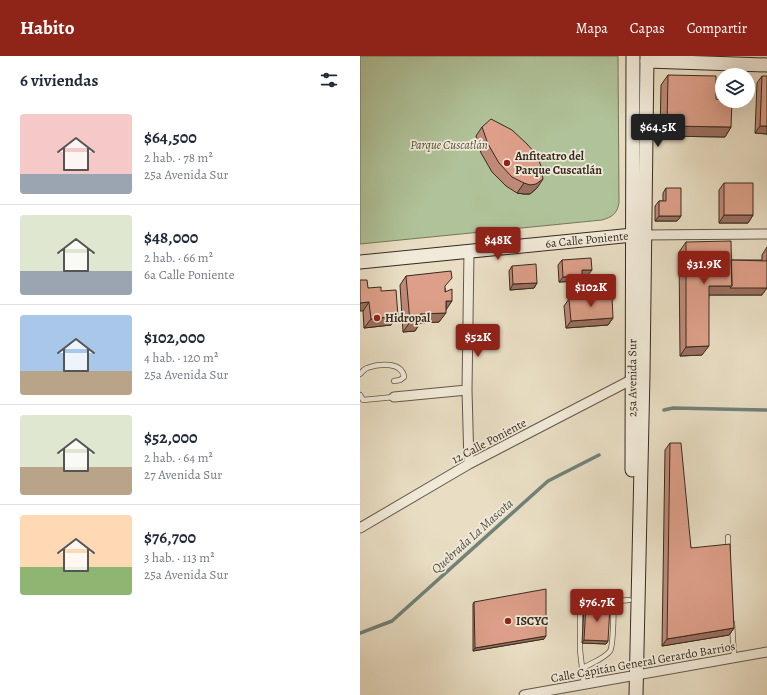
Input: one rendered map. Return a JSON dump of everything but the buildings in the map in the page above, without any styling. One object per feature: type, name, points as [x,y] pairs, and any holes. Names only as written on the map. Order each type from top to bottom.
[{"type":"street","name":"25a Avenida Sur","points":[[627,695],[631,675],[643,374],[633,58]]},
{"type":"street","name":"25a Avenida Sur","points":[[636,695],[631,675],[629,600],[632,380],[647,59]]},
{"type":"street","points":[[647,59],[767,65]]},
{"type":"street","name":"6a Calle Poniente","points":[[360,262],[638,235],[767,234]]},
{"type":"street","points":[[469,252],[467,390],[469,464]]},
{"type":"street","name":"12 Calle Poniente","points":[[360,528],[469,464],[632,380]]},
{"type":"street","points":[[394,397],[467,390]]},
{"type":"street","name":"Calle Capitán General Gerardo Barrios","points":[[524,695],[767,652]]},
{"type":"lane","points":[[360,374],[366,368],[393,366],[400,368],[404,377],[400,380],[394,381]]},
{"type":"lane","points":[[360,395],[363,400],[394,397]]},
{"type":"lane","points":[[728,537],[729,552]]},
{"type":"lane","points":[[584,685],[580,650],[581,606],[586,604],[629,600]]},
{"type":"lane","points":[[583,668],[606,655],[610,651],[612,642],[614,601]]},
{"type":"lane","points":[[732,620],[734,657]]},
{"type":"green space","name":"Parque Cuscatlán","points":[[360,56],[618,56],[618,207],[609,218],[602,220],[360,244]]},
{"type":"waterway","name":"Quebrada La Mascota","points":[[664,410],[673,408],[767,410]]},
{"type":"waterway","name":"Quebrada La Mascota","points":[[360,633],[392,621],[548,481],[599,455]]},
{"type":"place","name":"Anfiteatro del Parque Cuscatlán","points":[[507,163]]},
{"type":"place","name":"Hidropal","points":[[377,318]]},
{"type":"place","name":"ISCYC","points":[[508,621]]}]
